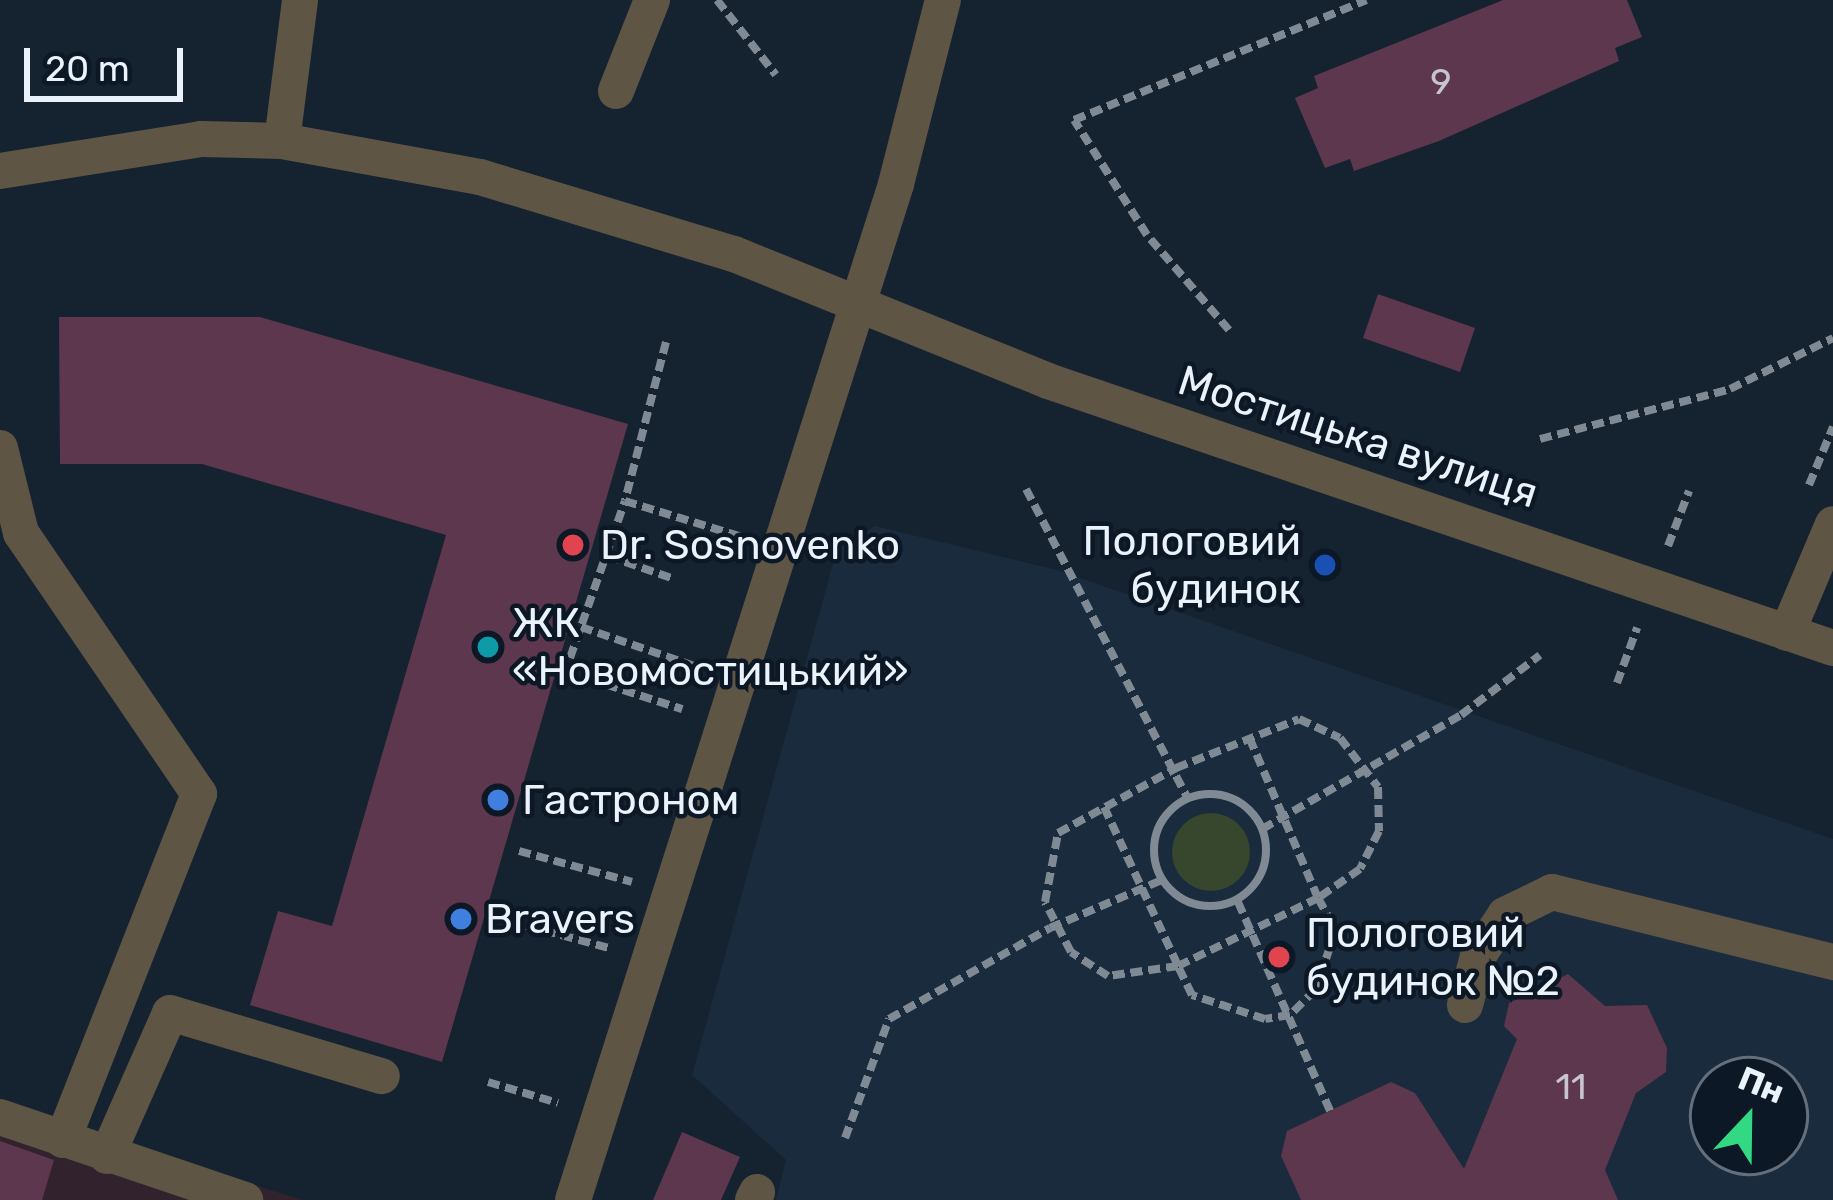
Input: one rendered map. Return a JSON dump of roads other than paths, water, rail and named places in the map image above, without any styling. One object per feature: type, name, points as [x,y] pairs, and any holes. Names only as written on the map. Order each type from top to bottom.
[{"type":"street","points":[[282,141],[300,0]]},
{"type":"street","points":[[616,91],[652,0]]},
{"type":"street","points":[[573,1200],[857,304],[943,0]]},
{"type":"street","name":"Мостицька вулиця","points":[[0,171],[201,139],[282,141],[479,177],[734,254],[857,304],[1833,648]]},
{"type":"street","points":[[0,448],[21,533],[199,794],[63,1140]]},
{"type":"street","points":[[1787,633],[1833,524]]},
{"type":"street","points":[[1465,1006],[1478,956],[1505,915],[1552,892],[1833,962]]},
{"type":"street","points":[[107,1156],[170,1013],[382,1076]]},
{"type":"street","points":[[0,1118],[245,1200]]},
{"type":"place","name":"Dr. Sosnovenko","points":[[573,545]]},
{"type":"place","name":"Пологовий будинок","points":[[1325,565]]},
{"type":"place","name":"ЖК «Новомостицький»","points":[[488,647]]},
{"type":"place","name":"Гастроном","points":[[498,800]]},
{"type":"place","name":"Bravers","points":[[461,919]]},
{"type":"place","name":"Пологовий будинок №2","points":[[1279,957]]}]
